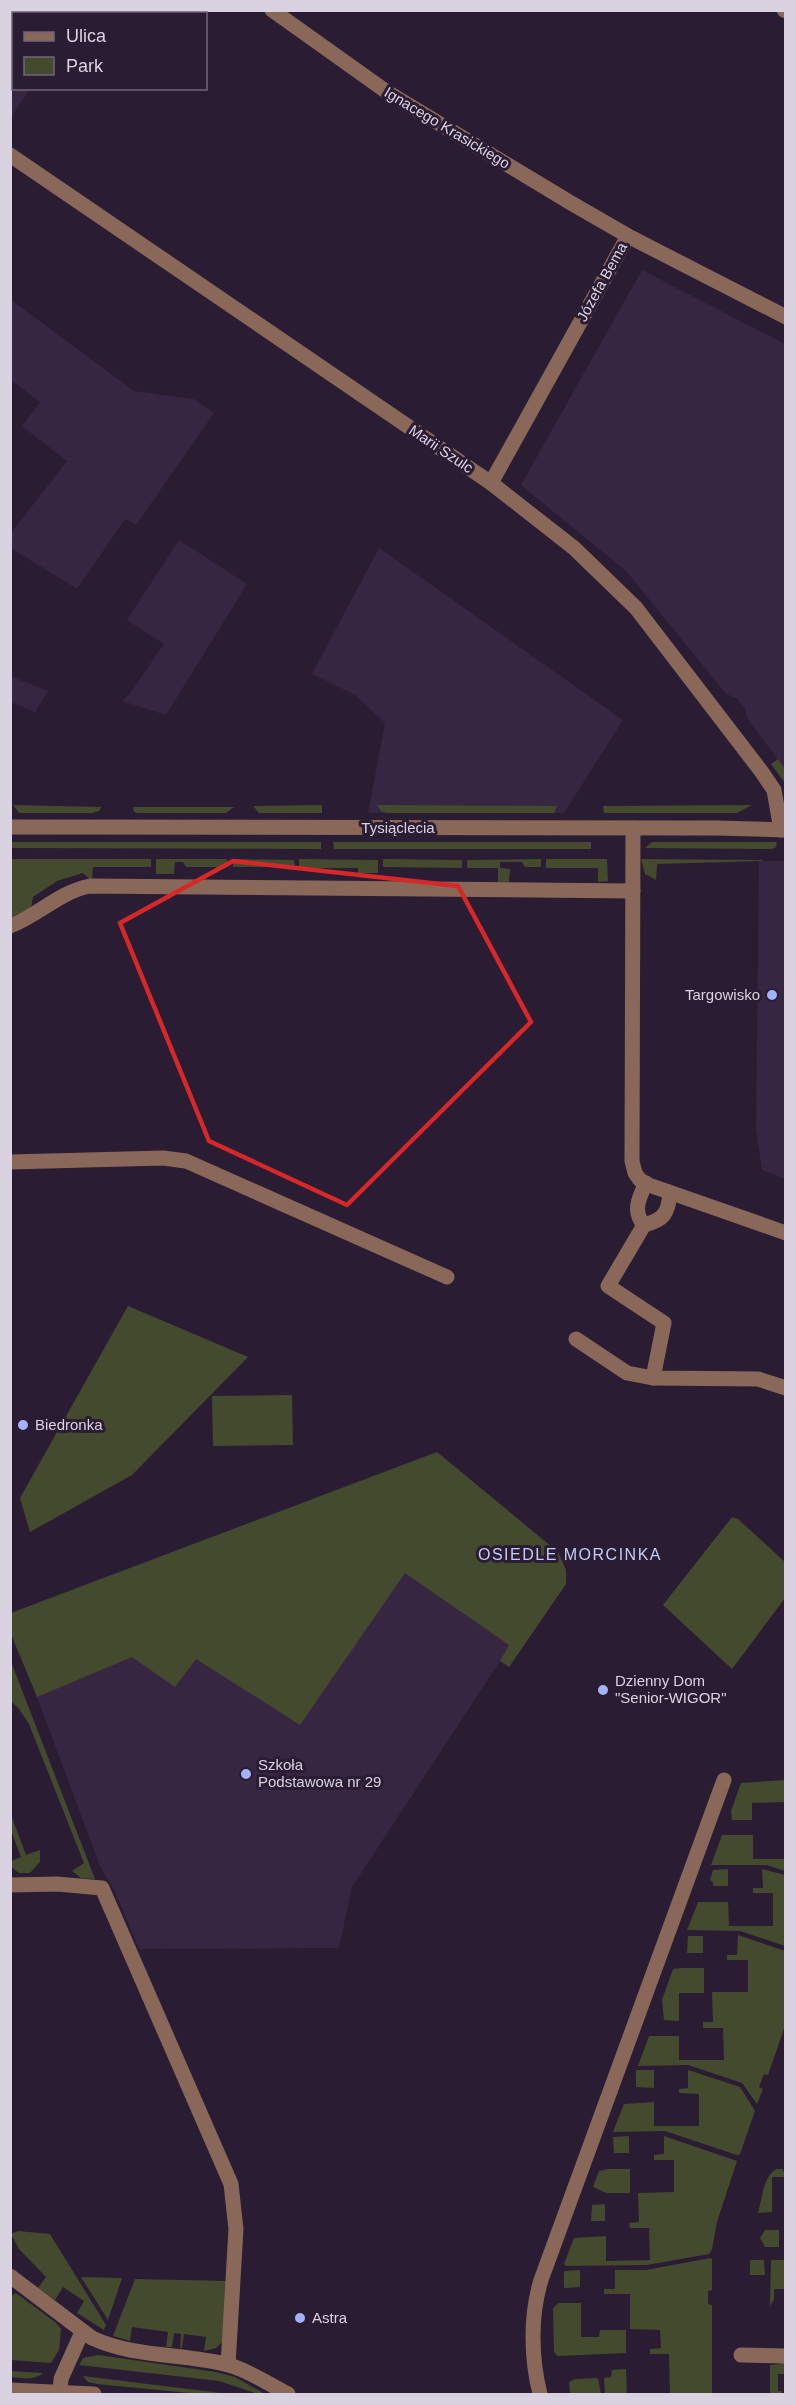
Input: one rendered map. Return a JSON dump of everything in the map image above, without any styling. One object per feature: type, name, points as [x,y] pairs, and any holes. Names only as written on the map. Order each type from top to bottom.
[{"type":"street","name":"Ignacego Krasickiego","points":[[272,10],[387,92],[628,236]]},
{"type":"street","name":"Marii Szulc","points":[[11,155],[491,483],[574,548],[636,608],[767,778],[774,790],[783,830]]},
{"type":"street","name":"Józefa Bema","points":[[491,483],[628,236],[786,317]]},
{"type":"street","name":"Tysiąclecia","points":[[10,827],[783,830]]},
{"type":"street","points":[[633,828],[632,1161],[635,1173],[640,1180],[670,1194],[786,1233]]},
{"type":"street","points":[[10,926],[24,921],[73,890],[90,886],[633,891]]},
{"type":"street","points":[[10,1162],[163,1158],[195,1164],[333,1228],[447,1277]]},
{"type":"street","points":[[644,1225],[637,1215],[637,1208],[646,1183]]},
{"type":"street","points":[[653,1378],[664,1323],[608,1286],[644,1225],[661,1218],[668,1209],[670,1194]]},
{"type":"street","points":[[576,1339],[627,1373],[653,1378],[758,1379],[786,1388]]},
{"type":"street","points":[[540,2394],[534,2362],[536,2296],[724,1780]]},
{"type":"street","points":[[10,1885],[57,1884],[102,1888],[107,1898],[231,2184],[236,2229],[228,2365]]},
{"type":"street","points":[[10,2276],[82,2332],[105,2344],[128,2350],[228,2365],[288,2394]]},
{"type":"street","points":[[60,2391],[61,2379],[82,2332]]},
{"type":"street","points":[[741,2355],[786,2355]]},
{"type":"street","points":[[10,2390],[94,2394]]},
{"type":"highlighted area","points":[[233,861],[458,886],[531,1022],[347,1205],[209,1141],[120,923]]},
{"type":"shaded area","points":[[11,10],[93,11],[12,12],[12,90],[29,90],[11,117]]},
{"type":"shaded area","points":[[642,270],[785,344],[785,769],[747,718],[745,708],[736,698],[726,694],[627,572],[521,485]]},
{"type":"shaded area","points":[[11,300],[134,391],[194,399],[214,413],[136,525],[125,519],[77,589],[11,548],[11,533],[67,461],[22,426],[40,402],[11,380]]},
{"type":"shaded area","points":[[179,540],[247,584],[166,715],[122,701],[129,695],[164,644],[127,620]]},
{"type":"shaded area","points":[[379,548],[623,720],[564,813],[368,813],[385,723],[355,695],[312,674]]},
{"type":"shaded area","points":[[10,676],[48,691],[35,712],[11,702]]},
{"type":"shaded area","name":"Targowisko","points":[[759,861],[785,861],[785,1179],[762,1170],[756,1129]]},
{"type":"shaded area","name":"Szkoła Podstawowa nr 29","points":[[437,1452],[558,1552],[566,1570],[566,1584],[509,1667],[500,1661],[352,1887],[339,1948],[139,1949],[115,1892],[100,1866],[11,1634],[10,1613]]},
{"type":"green space","points":[[778,759],[785,769],[785,783],[771,764]]},
{"type":"green space","points":[[13,805],[101,807],[99,811],[92,813],[19,813]]},
{"type":"green space","points":[[322,805],[322,813],[259,813],[253,806]]},
{"type":"green space","points":[[377,805],[557,806],[554,813],[388,813],[381,811]]},
{"type":"green space","points":[[752,805],[737,813],[604,813],[603,806]]},
{"type":"green space","points":[[133,807],[234,807],[226,813],[138,813],[134,812]]},
{"type":"green space","points":[[11,842],[321,842],[321,849],[11,848]]},
{"type":"green space","points":[[333,842],[591,842],[591,849],[334,849]]},
{"type":"green space","points":[[652,842],[777,842],[776,847],[772,849],[645,848]]},
{"type":"green space","points":[[10,859],[151,859],[151,867],[93,867],[92,881],[83,873],[57,881],[33,897],[31,908],[11,917]]},
{"type":"green space","points":[[156,859],[227,859],[228,867],[186,867],[183,862],[175,862],[174,874],[156,874]]},
{"type":"green space","points":[[233,859],[294,860],[295,867],[233,867]]},
{"type":"green space","points":[[299,859],[378,860],[378,873],[358,873],[358,868],[299,868]]},
{"type":"green space","points":[[383,859],[462,860],[462,868],[383,867]]},
{"type":"green space","points":[[541,859],[541,867],[525,867],[522,862],[500,862],[500,868],[510,869],[509,882],[498,882],[498,868],[467,868],[467,860]]},
{"type":"green space","points":[[546,859],[607,859],[608,881],[598,882],[598,868],[546,868]]},
{"type":"green space","points":[[641,859],[762,861],[657,864],[656,880],[645,874]]},
{"type":"green space","points":[[128,1306],[248,1357],[132,1475],[30,1532],[20,1498]]},
{"type":"green space","points":[[292,1395],[293,1445],[213,1446],[212,1396]]},
{"type":"green space","points":[[437,1452],[558,1552],[566,1570],[566,1584],[509,1667],[500,1661],[509,1645],[405,1573],[300,1725],[196,1659],[175,1687],[132,1657],[37,1697],[11,1634],[11,1613]]},
{"type":"green space","points":[[732,1517],[738,1519],[785,1562],[785,1598],[732,1669],[663,1605]]},
{"type":"green space","points":[[10,1659],[95,1879],[81,1878],[72,1871],[84,1863],[29,1724],[11,1701]]},
{"type":"green space","points":[[785,1780],[785,1802],[752,1803],[752,1820],[732,1820],[731,1811],[741,1783]]},
{"type":"green space","points":[[11,1815],[26,1855],[40,1850],[40,1862],[30,1873],[19,1873],[11,1867],[11,1861],[21,1857],[11,1830]]},
{"type":"green space","points":[[722,1835],[753,1835],[753,1859],[785,1859],[785,1871],[767,1865],[711,1865]]},
{"type":"green space","points":[[728,1869],[728,1886],[713,1886],[710,1880],[713,1870]]},
{"type":"green space","points":[[762,1869],[785,1875],[785,1946],[740,1931],[687,1930],[698,1902],[728,1902],[729,1926],[773,1926],[773,1893],[753,1893],[753,1888],[763,1888]]},
{"type":"green space","points":[[738,1935],[785,1951],[785,2026],[768,2075],[764,2074],[759,2087],[763,2089],[757,2104],[742,2083],[688,2065],[638,2066],[649,2036],[679,2036],[679,2060],[724,2060],[723,2028],[703,2028],[703,2022],[713,2022],[712,1992],[748,1992],[748,1960],[727,1960],[727,1955],[737,1955]]},
{"type":"green space","points":[[688,1936],[703,1936],[703,1953],[687,1953]]},
{"type":"green space","points":[[704,1968],[704,1993],[679,1993],[679,2021],[664,2020],[662,2000],[673,1969]]},
{"type":"green space","points":[[636,2070],[654,2070],[654,2088],[636,2087]]},
{"type":"green space","points":[[688,2070],[740,2087],[755,2111],[740,2154],[737,2155],[665,2131],[613,2132],[624,2104],[654,2102],[654,2126],[699,2126],[699,2094],[679,2093],[679,2089],[688,2088]]},
{"type":"green space","points":[[629,2136],[629,2153],[614,2153],[613,2137]]},
{"type":"green space","points":[[664,2136],[737,2161],[709,2254],[647,2265],[566,2266],[564,2264],[574,2238],[606,2236],[606,2261],[650,2260],[649,2228],[630,2228],[629,2223],[639,2222],[638,2193],[674,2192],[674,2160],[654,2160],[654,2155],[664,2154]]},
{"type":"green space","points":[[630,2169],[630,2193],[606,2193],[593,2187],[599,2171]]},
{"type":"green space","points":[[776,2169],[783,2169],[785,2177],[772,2177],[772,2212],[758,2213],[768,2177]]},
{"type":"green space","points":[[605,2204],[605,2221],[591,2221],[592,2205]]},
{"type":"green space","points":[[765,2230],[779,2230],[779,2247],[765,2247],[760,2238]]},
{"type":"green space","points":[[18,2231],[50,2234],[106,2325],[104,2330],[77,2313],[84,2301],[63,2287],[55,2300],[38,2288],[46,2277],[19,2249],[11,2234]]},
{"type":"green space","points":[[712,2259],[712,2290],[708,2291],[708,2304],[712,2305],[712,2394],[670,2394],[669,2354],[650,2354],[650,2349],[661,2348],[660,2330],[630,2329],[630,2294],[604,2294],[604,2289],[615,2289],[615,2270],[646,2270]]},
{"type":"green space","points":[[750,2260],[764,2260],[765,2275],[750,2275]]},
{"type":"green space","points":[[771,2260],[785,2260],[786,2289],[774,2289],[774,2299],[770,2306]]},
{"type":"green space","points":[[580,2270],[580,2287],[564,2288],[564,2271]]},
{"type":"green space","points":[[81,2277],[122,2278],[108,2320]]},
{"type":"green space","points":[[135,2279],[227,2281],[222,2342],[216,2348],[204,2351],[206,2337],[184,2334],[182,2348],[180,2348],[181,2334],[174,2333],[172,2347],[166,2347],[168,2332],[132,2327],[130,2341],[113,2336]]},
{"type":"green space","points":[[16,2293],[61,2329],[59,2350],[51,2363],[11,2360],[11,2296]]},
{"type":"green space","points":[[559,2303],[581,2303],[581,2337],[599,2337],[600,2330],[626,2330],[626,2353],[558,2356],[554,2352],[553,2308]]},
{"type":"green space","points":[[98,2355],[216,2372],[235,2377],[265,2394],[258,2394],[219,2381],[79,2365],[83,2358]]},
{"type":"green space","points":[[780,2360],[785,2360],[785,2374],[778,2374],[778,2391],[782,2391],[782,2394],[770,2394],[770,2365],[780,2364]]},
{"type":"green space","points":[[626,2369],[627,2394],[605,2394],[604,2378],[611,2377],[612,2370]]},
{"type":"green space","points":[[10,2371],[43,2373],[31,2378],[23,2378],[11,2377]]},
{"type":"green space","points":[[83,2376],[229,2394],[199,2394],[97,2384],[88,2382]]},
{"type":"green space","points":[[598,2378],[601,2394],[570,2394],[569,2382],[575,2379]]},
{"type":"place","name":"Targowisko","points":[[772,995]]},
{"type":"place","name":"Biedronka","points":[[23,1425]]},
{"type":"place","name":"Dzienny Dom \"Senior-WIGOR\"","points":[[603,1690]]},
{"type":"place","name":"Szkoła Podstawowa nr 29","points":[[246,1774]]},
{"type":"place","name":"Astra","points":[[300,2318]]},
{"type":"district","name":"OSIEDLE MORCINKA","points":[[570,1554]]}]
